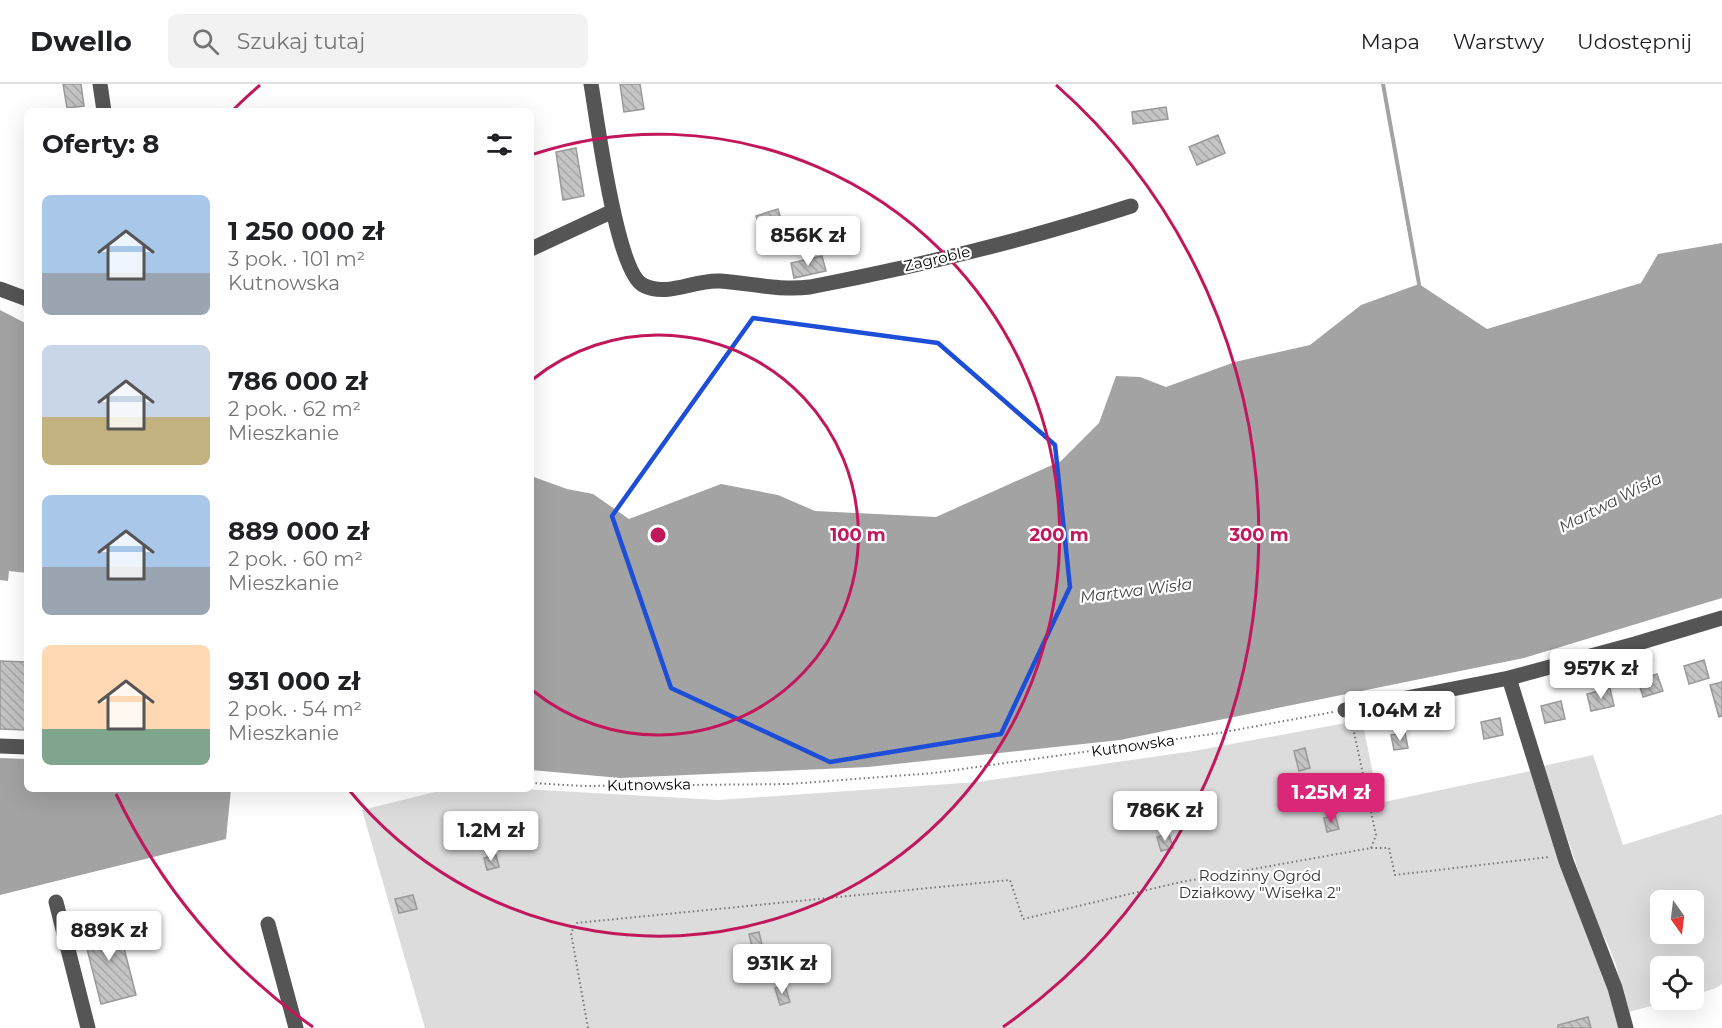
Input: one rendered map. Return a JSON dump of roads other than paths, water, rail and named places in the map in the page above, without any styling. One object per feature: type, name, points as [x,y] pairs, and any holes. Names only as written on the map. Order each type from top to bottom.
[{"type":"street","points":[[100,84],[104,108]]},
{"type":"street","name":"Zagroble","points":[[591,84],[613,211],[630,269],[635,279],[654,289],[717,281],[793,290],[985,249],[1131,206]]},
{"type":"street","points":[[534,248],[613,211]]},
{"type":"street","points":[[0,289],[24,298]]},
{"type":"street","points":[[1349,716],[1509,678],[1722,618]]},
{"type":"street","points":[[1509,678],[1564,855],[1615,988],[1626,1028]]},
{"type":"street","points":[[0,746],[24,747]]},
{"type":"street","points":[[56,902],[88,1028]]},
{"type":"street","points":[[268,924],[296,1028]]},
{"type":"water","name":"Martwa Wisła","points":[[1722,243],[1722,598],[1524,658],[1120,740],[868,767],[620,778],[534,770],[534,477],[567,489],[593,494],[629,519],[721,484],[778,495],[815,511],[936,517],[1061,461],[1099,423],[1116,376],[1140,377],[1166,387],[1235,362],[1310,345],[1361,305],[1419,284],[1487,329],[1641,283],[1658,254]]},
{"type":"water","points":[[0,310],[24,322],[24,573],[9,571],[8,581],[0,580]]},
{"type":"water","points":[[0,758],[24,759],[24,792],[231,792],[226,839],[0,895]]},
{"type":"waterway","points":[[1383,84],[1419,284]]},
{"type":"park label","name":"Rodzinny Ogród Działkowy \"Wisełka 2\"","points":[[1260,884]]}]
